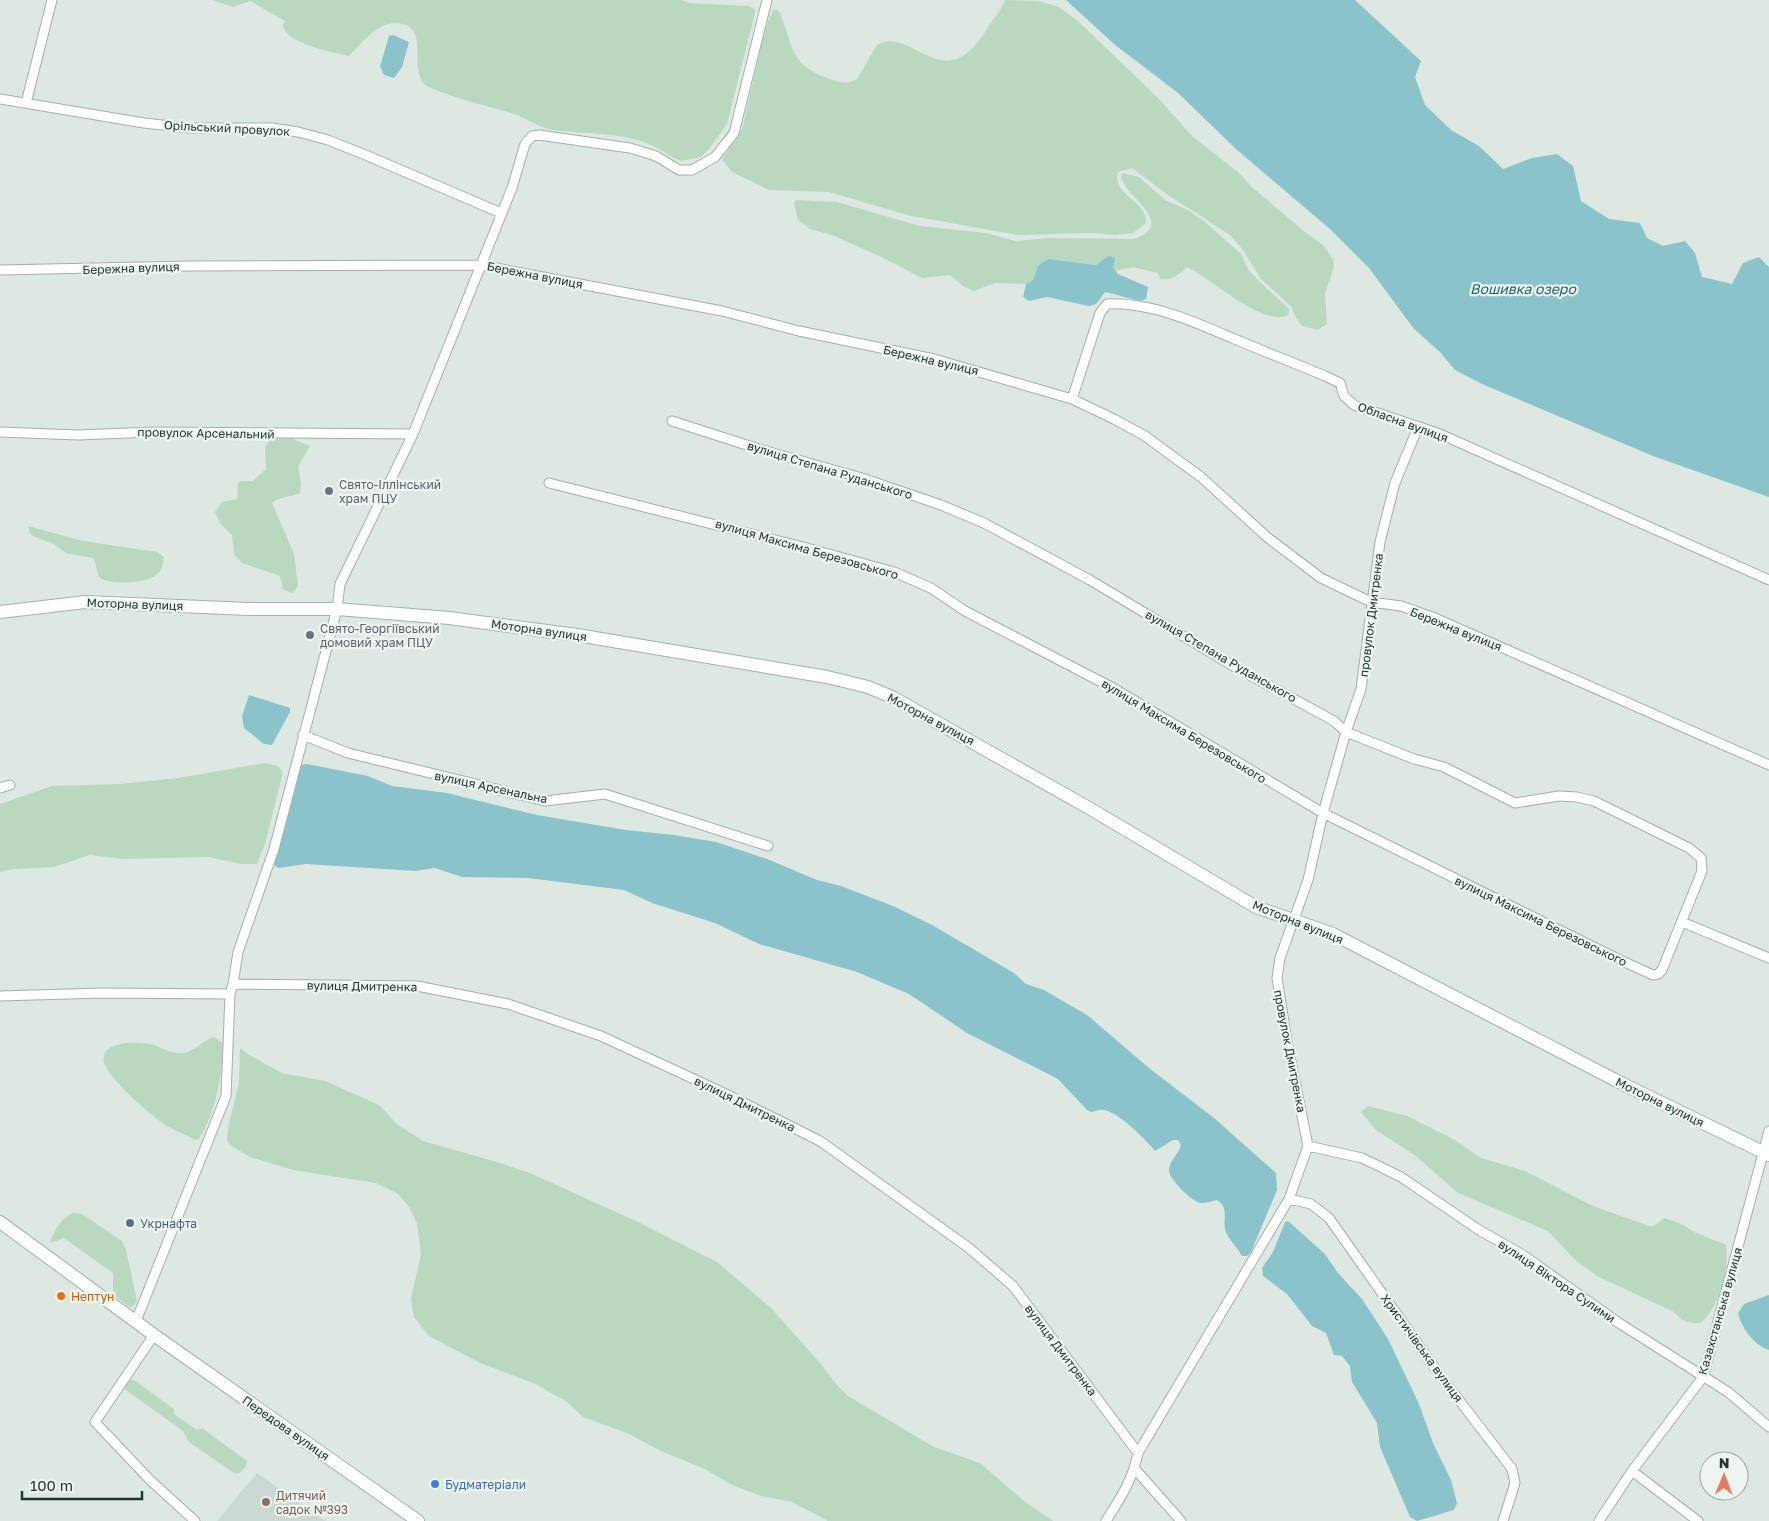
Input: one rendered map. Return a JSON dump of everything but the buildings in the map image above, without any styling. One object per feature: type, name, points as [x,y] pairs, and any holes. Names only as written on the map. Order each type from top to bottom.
[{"type":"street","points":[[26,102],[52,0]]},
{"type":"street","points":[[136,1322],[226,1096],[230,994],[238,952],[274,849],[302,735],[337,609],[340,584],[413,434],[512,188],[525,144],[532,136],[539,135],[630,148],[656,156],[679,170],[692,170],[715,157],[734,133],[767,0]]},
{"type":"street","name":"Орільський провулок","points":[[0,99],[26,102],[61,111],[188,128],[272,128],[298,132],[328,140],[501,213]]},
{"type":"street","name":"Бережна вулиця","points":[[0,270],[218,266],[480,265],[722,311],[799,331],[934,359],[1072,399],[1145,436],[1201,477],[1267,537],[1321,578],[1371,602],[1401,606],[1435,618],[1769,765]]},
{"type":"street","name":"Обласна вулиця","points":[[1072,399],[1100,313],[1107,304],[1156,310],[1194,321],[1340,383],[1344,396],[1354,405],[1440,434],[1769,580]]},
{"type":"street","name":"вулиця Степана Руданського","points":[[672,421],[759,449],[862,478],[941,505],[984,523],[1090,580],[1235,667],[1334,721],[1346,732],[1414,759],[1444,766],[1515,803],[1569,795],[1594,801],[1689,848],[1701,858],[1702,871],[1682,922]]},
{"type":"street","name":"провулок Дмитренка","points":[[1308,1146],[1286,1041],[1277,978],[1280,958],[1292,920],[1308,880],[1323,814],[1364,675],[1371,602],[1380,542],[1393,492],[1418,427]]},
{"type":"street","name":"провулок Арсенальний","points":[[0,432],[78,434],[152,432],[413,434]]},
{"type":"street","name":"вулиця Максима Березовського","points":[[549,483],[807,548],[894,572],[931,588],[965,611],[1114,689],[1323,814],[1653,975],[1658,974],[1662,970],[1682,922]]},
{"type":"street","name":"Моторна вулиця","points":[[0,612],[84,602],[249,609],[337,609],[449,618],[577,635],[827,678],[868,687],[892,697],[963,735],[1256,907],[1333,934],[1622,1084],[1766,1154]]},
{"type":"street","name":"вулиця Арсенальна","points":[[302,735],[348,753],[545,801],[605,794],[768,846]]},
{"type":"street","points":[[0,788],[10,785]]},
{"type":"street","points":[[1682,922],[1769,958]]},
{"type":"street","name":"вулиця Дмитренка","points":[[233,984],[417,986],[508,1004],[601,1036],[726,1094],[820,1141],[969,1248],[1013,1286],[1138,1453]]},
{"type":"street","points":[[0,996],[102,993],[230,994]]},
{"type":"street","name":"Казахстанська вулиця","points":[[1599,1521],[1632,1471],[1703,1376],[1766,1154],[1769,1131]]},
{"type":"street","points":[[1106,1521],[1135,1469],[1138,1453],[1289,1199],[1308,1146]]},
{"type":"street","name":"вулиця Віктора Сулими","points":[[1308,1146],[1362,1158],[1401,1177],[1479,1230],[1523,1255],[1619,1323],[1728,1392],[1769,1426]]},
{"type":"street","name":"Христичівська вулиця","points":[[1289,1199],[1311,1204],[1329,1218],[1439,1374],[1512,1469],[1515,1482],[1503,1521]]},
{"type":"street","name":"Передова вулиця","points":[[0,1222],[154,1335],[418,1521]]},
{"type":"street","points":[[154,1335],[95,1422],[150,1480],[195,1521]]},
{"type":"street","points":[[1135,1469],[1181,1521]]},
{"type":"street","points":[[1632,1471],[1698,1521]]},
{"type":"shaded area","name":"Дитячий садок №393","points":[[257,1473],[320,1517],[326,1521],[217,1521]]},
{"type":"green space","points":[[212,0],[681,0],[690,3],[749,6],[755,10],[755,13],[727,124],[701,157],[681,161],[640,141],[603,134],[547,129],[516,115],[460,99],[431,88],[423,82],[419,73],[417,41],[414,32],[407,26],[395,23],[382,27],[369,35],[349,56],[311,46],[292,37],[286,32],[283,25],[285,21],[250,1],[233,7]]},
{"type":"green space","points":[[1005,0],[1038,1],[1059,7],[1078,21],[1159,99],[1193,137],[1238,172],[1253,188],[1323,245],[1333,259],[1334,267],[1325,294],[1327,324],[1318,330],[1302,326],[1292,307],[1261,279],[1243,250],[1230,235],[1168,195],[1132,168],[1118,172],[1117,180],[1120,187],[1137,204],[1145,216],[1145,224],[1133,233],[1115,235],[1092,233],[1018,235],[911,216],[829,192],[769,190],[732,172],[722,160],[742,129],[765,30],[773,10],[777,10],[780,13],[794,53],[805,66],[827,78],[846,82],[857,79],[877,45],[890,41],[903,44],[942,60],[956,59],[971,49],[997,15]]},
{"type":"green space","points":[[1123,173],[1139,177],[1165,200],[1188,210],[1205,222],[1241,254],[1248,269],[1289,309],[1289,314],[1279,317],[1267,315],[1253,309],[1187,267],[1172,278],[1160,279],[1158,273],[1133,267],[1115,271],[1108,256],[1096,265],[1048,259],[1038,266],[1033,280],[1026,284],[995,283],[974,291],[964,287],[950,275],[922,278],[832,235],[810,229],[798,220],[794,203],[796,200],[837,202],[920,226],[986,233],[1016,241],[1049,238],[1134,239],[1146,233],[1151,225],[1150,217],[1124,184],[1121,176]]},
{"type":"green space","points":[[279,438],[292,439],[310,446],[298,467],[301,483],[300,493],[278,499],[272,503],[294,554],[298,586],[293,593],[283,590],[280,576],[242,563],[234,554],[232,535],[220,523],[215,512],[222,502],[237,499],[238,483],[241,481],[253,481],[266,469],[265,447],[270,440]]},
{"type":"green space","points":[[28,526],[83,541],[157,552],[164,557],[163,564],[158,573],[145,580],[107,581],[98,575],[93,558],[66,553],[54,544],[33,536]]},
{"type":"green space","points":[[265,763],[278,766],[283,772],[265,844],[257,864],[241,864],[209,857],[123,859],[90,855],[54,867],[14,869],[0,872],[0,804],[52,786],[119,784],[178,778]]},
{"type":"green space","points":[[214,1037],[223,1044],[220,1081],[210,1118],[199,1139],[195,1140],[168,1126],[148,1111],[121,1086],[103,1061],[105,1052],[116,1045],[145,1043],[173,1052],[183,1053]]},
{"type":"green space","points":[[240,1048],[282,1073],[325,1081],[379,1105],[398,1125],[423,1141],[530,1173],[638,1222],[717,1262],[771,1308],[848,1396],[934,1447],[980,1463],[1024,1501],[1053,1521],[828,1521],[792,1502],[761,1496],[732,1485],[705,1469],[661,1451],[629,1434],[583,1417],[566,1401],[533,1383],[480,1363],[429,1336],[414,1317],[411,1299],[421,1254],[417,1224],[410,1208],[398,1194],[376,1183],[293,1170],[250,1157],[230,1145],[227,1140],[228,1128],[239,1083]]},
{"type":"green space","points":[[1368,1106],[1407,1116],[1455,1140],[1481,1158],[1525,1171],[1593,1206],[1649,1226],[1654,1226],[1664,1218],[1682,1224],[1694,1232],[1726,1245],[1726,1266],[1722,1287],[1708,1316],[1701,1323],[1683,1320],[1674,1312],[1597,1276],[1575,1260],[1548,1231],[1458,1193],[1416,1156],[1376,1130],[1361,1112]]},
{"type":"green space","points":[[73,1213],[82,1214],[122,1241],[126,1250],[137,1301],[133,1306],[129,1307],[113,1294],[113,1273],[64,1238],[50,1243],[58,1225]]},
{"type":"green space","points":[[130,1380],[134,1380],[174,1409],[174,1414],[197,1430],[202,1428],[247,1461],[246,1466],[240,1473],[234,1473],[189,1442],[183,1431],[127,1391],[124,1387]]},
{"type":"water","name":"Вошивка озеро","points":[[1066,0],[1355,0],[1421,61],[1415,77],[1425,105],[1451,130],[1479,146],[1503,169],[1532,158],[1557,154],[1573,166],[1581,201],[1609,219],[1640,223],[1647,238],[1663,246],[1685,241],[1695,253],[1702,277],[1732,284],[1743,263],[1759,257],[1769,267],[1769,497],[1653,456],[1482,384],[1455,370],[1440,352],[1414,329],[1369,268],[1330,229],[1236,149],[1178,93],[1114,44]]},
{"type":"water","points":[[393,35],[409,42],[402,67],[394,78],[384,75],[380,66],[389,36]]},
{"type":"water","points":[[1108,256],[1115,258],[1113,268],[1118,274],[1148,287],[1146,299],[1140,301],[1105,292],[1096,304],[1089,306],[1047,297],[1029,301],[1023,297],[1026,284],[1033,280],[1038,266],[1048,259],[1096,265]]},
{"type":"water","points":[[249,695],[290,708],[290,712],[272,745],[264,744],[244,728],[242,716]]},
{"type":"water","points":[[307,764],[368,776],[392,786],[447,793],[537,815],[626,830],[716,842],[767,859],[817,880],[841,886],[893,906],[932,925],[1014,973],[1026,984],[1044,990],[1087,1015],[1149,1068],[1214,1118],[1276,1173],[1277,1190],[1251,1252],[1247,1256],[1242,1256],[1228,1236],[1221,1203],[1217,1200],[1203,1203],[1197,1202],[1187,1195],[1172,1179],[1169,1167],[1181,1145],[1178,1140],[1173,1140],[1155,1151],[1139,1133],[1116,1115],[1103,1110],[1091,1112],[1087,1110],[1058,1079],[967,1033],[909,994],[857,972],[759,944],[715,923],[652,903],[624,890],[528,878],[462,877],[435,868],[415,871],[306,864],[278,868],[274,865],[275,860],[295,791],[298,771],[301,765]]},
{"type":"water","points":[[1288,1221],[1325,1254],[1338,1273],[1362,1299],[1388,1339],[1419,1404],[1433,1443],[1451,1480],[1457,1503],[1454,1510],[1417,1521],[1410,1517],[1380,1447],[1377,1423],[1352,1382],[1350,1366],[1342,1356],[1334,1355],[1326,1333],[1312,1326],[1287,1294],[1263,1276],[1262,1268],[1273,1252],[1285,1222]]},
{"type":"water","points":[[1769,1295],[1769,1350],[1749,1336],[1742,1325],[1738,1313],[1744,1304]]},
{"type":"place","name":"Свято-Іллінський храм ПЦУ","points":[[329,491]]},
{"type":"place","name":"Свято-Георгіївський домовий храм ПЦУ","points":[[310,635]]},
{"type":"place","name":"Укрнафта","points":[[130,1223]]},
{"type":"place","name":"Нептун","points":[[61,1296]]},
{"type":"place","name":"Будматеріали","points":[[435,1484]]},
{"type":"place","name":"Дитячий садок №393","points":[[266,1502]]}]
